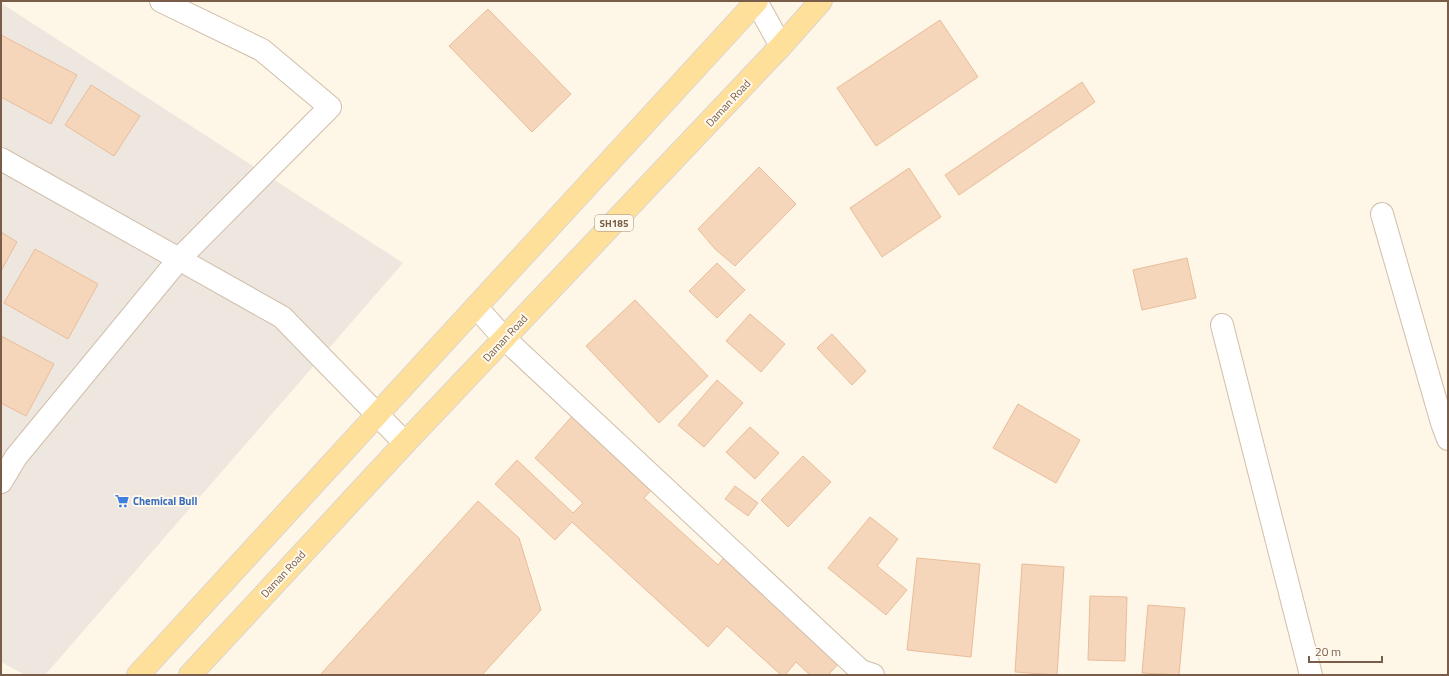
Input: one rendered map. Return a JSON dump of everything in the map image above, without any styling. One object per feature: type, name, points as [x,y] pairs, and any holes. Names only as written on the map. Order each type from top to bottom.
[{"type":"main road","points":[[138,675],[757,1]]},
{"type":"main road","name":"Daman Road","points":[[190,675],[405,443],[781,46],[820,1]]},
{"type":"street","points":[[1,482],[8,453],[178,259],[330,106],[262,50],[161,1]]},
{"type":"street","points":[[757,1],[781,46]]},
{"type":"street","points":[[1,159],[282,317],[405,443]]},
{"type":"street","points":[[1382,214],[1442,423],[1448,439]]},
{"type":"street","points":[[476,307],[505,339],[861,671],[873,675]]},
{"type":"street","points":[[1222,325],[1311,675]]},
{"type":"shaded area","points":[[1,3],[403,263],[45,675],[25,675],[1,662]]},
{"type":"building","points":[[488,9],[571,94],[532,132],[449,46]]},
{"type":"building","points":[[940,20],[978,77],[876,146],[837,88]]},
{"type":"building","points":[[1,35],[77,75],[51,124],[1,97]]},
{"type":"building","points":[[1082,82],[1095,102],[959,195],[945,175]]},
{"type":"building","points":[[91,85],[140,116],[114,156],[65,125]]},
{"type":"building","points":[[759,167],[796,204],[735,266],[715,249],[698,229]]},
{"type":"building","points":[[909,168],[941,217],[882,257],[850,208]]},
{"type":"building","points":[[1,232],[17,242],[1,271]]},
{"type":"building","points":[[35,249],[98,284],[68,339],[4,303]]},
{"type":"building","points":[[1187,258],[1196,298],[1142,310],[1133,270]]},
{"type":"building","points":[[717,263],[745,290],[717,318],[689,291]]},
{"type":"building","points":[[635,300],[708,376],[659,423],[586,346]]},
{"type":"building","points":[[750,314],[785,344],[761,372],[726,341]]},
{"type":"building","points":[[832,334],[866,371],[852,385],[817,348]]},
{"type":"building","points":[[1,336],[54,364],[26,416],[1,403]]},
{"type":"building","points":[[717,380],[743,403],[704,447],[678,425]]},
{"type":"building","points":[[1018,404],[1080,440],[1056,483],[993,448]]},
{"type":"building","points":[[574,414],[654,487],[644,498],[718,565],[727,554],[842,660],[828,675],[810,675],[796,662],[785,675],[781,675],[727,626],[708,647],[572,522],[555,540],[495,484],[517,460],[573,513],[583,503],[535,458]]},
{"type":"building","points":[[750,427],[779,453],[755,479],[726,452]]},
{"type":"building","points":[[803,456],[831,482],[788,527],[761,500]]},
{"type":"building","points":[[735,486],[758,503],[748,516],[725,499]]},
{"type":"building","points":[[478,501],[519,538],[541,610],[482,675],[320,675]]},
{"type":"building","points":[[870,517],[898,539],[877,566],[907,590],[886,615],[828,568]]},
{"type":"building","points":[[917,558],[980,564],[971,657],[907,650]]},
{"type":"building","points":[[1022,564],[1064,567],[1057,675],[1015,672]]},
{"type":"building","points":[[1090,596],[1127,597],[1125,661],[1088,660]]},
{"type":"building","points":[[1148,605],[1185,608],[1179,675],[1142,673]]},
{"type":"place","name":"Chemical Bull","points":[[122,501]]}]
